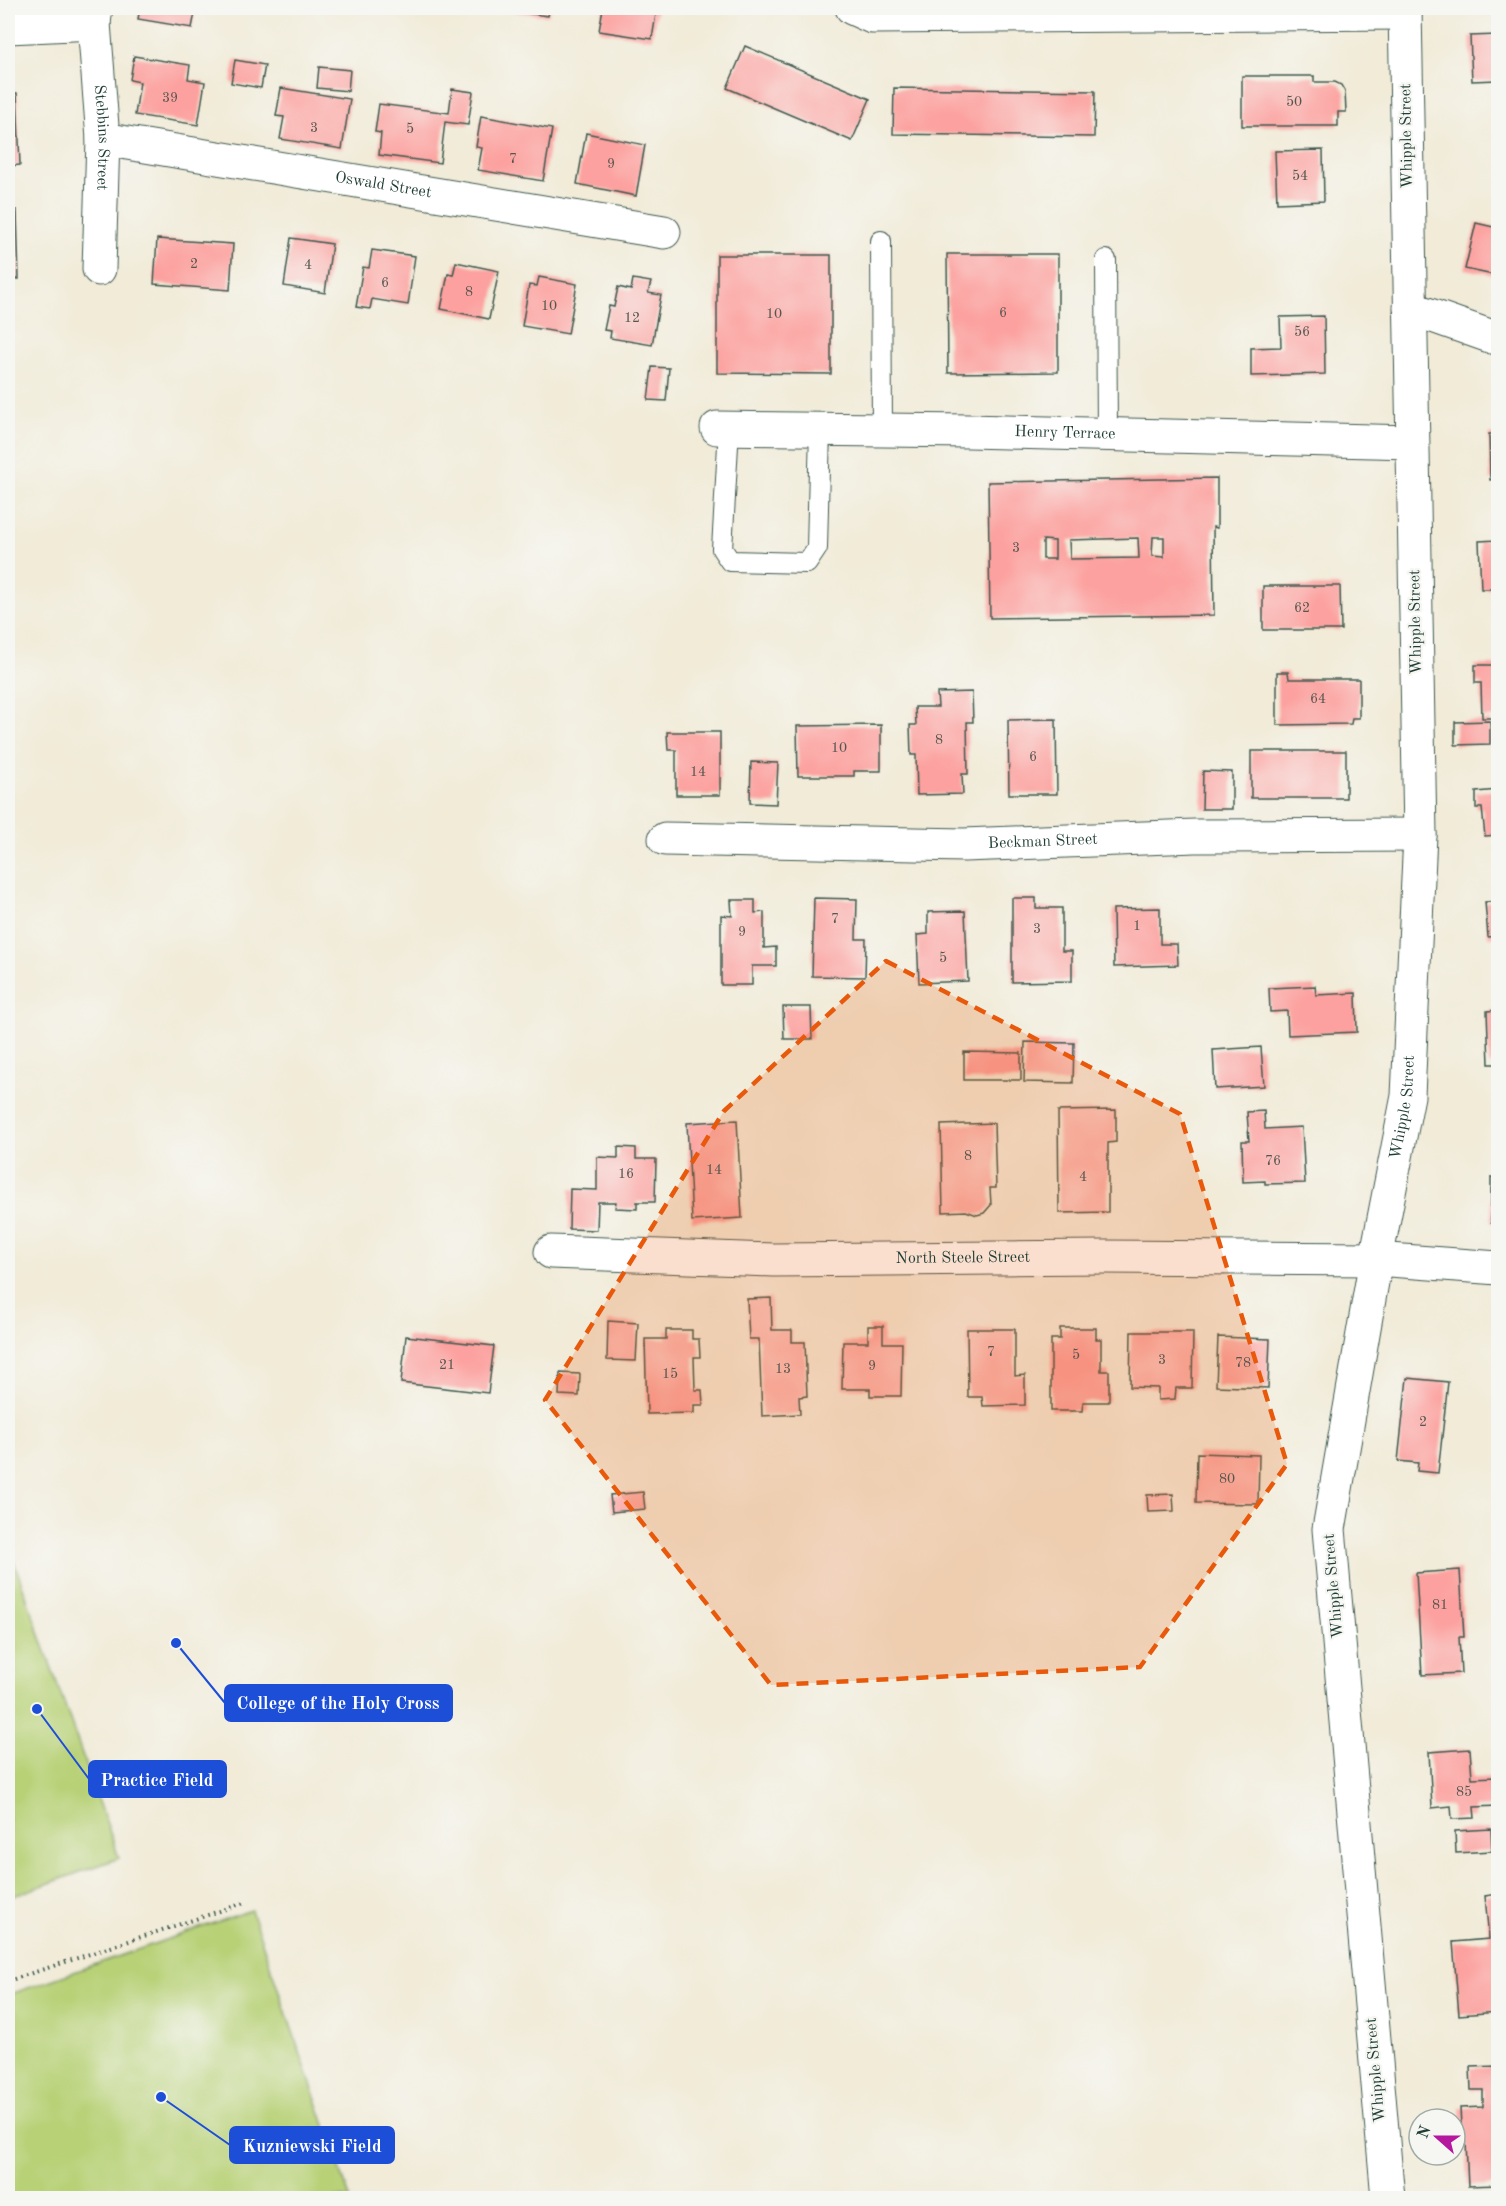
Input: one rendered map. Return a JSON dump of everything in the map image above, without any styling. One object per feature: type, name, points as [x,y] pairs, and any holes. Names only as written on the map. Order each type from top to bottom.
[{"type":"street","points":[[852,8],[872,17],[1405,10]]},
{"type":"street","name":"Whipple Street","points":[[1388,2199],[1329,1529],[1376,1259],[1408,1096],[1420,835],[1405,10]]},
{"type":"street","points":[[8,27],[95,15]]},
{"type":"street","name":"Stebbins Street","points":[[95,15],[103,139],[99,269]]},
{"type":"street","name":"Oswald Street","points":[[103,139],[664,232]]},
{"type":"street","points":[[1410,308],[1498,339]]},
{"type":"street","name":"Henry Terrace","points":[[723,428],[1107,434],[1412,442]]},
{"type":"street","name":"Beckman Street","points":[[665,839],[964,845],[1195,836],[1420,835]]},
{"type":"street","name":"North Steele Street","points":[[551,1252],[774,1260],[1105,1257],[1376,1259],[1498,1268]]},
{"type":"lane","points":[[881,242],[882,430]]},
{"type":"lane","points":[[1106,260],[1107,434]]},
{"type":"lane","points":[[723,428],[722,549],[730,561],[807,563],[817,548],[820,429]]},
{"type":"path","points":[[8,1981],[244,1903]]},
{"type":"highlighted area","points":[[886,961],[1180,1114],[1287,1464],[1140,1667],[771,1685],[545,1400],[724,1111]]},
{"type":"green space","points":[[13,1559],[119,1858],[8,1898],[8,1560]]},
{"type":"green space","points":[[251,1910],[350,2198],[8,2198],[8,1995]]},
{"type":"building","points":[[140,8],[196,8],[192,28],[138,19]]},
{"type":"building","points":[[502,8],[550,8],[548,16],[502,10]]},
{"type":"building","points":[[603,8],[657,8],[652,39],[599,31]]},
{"type":"building","points":[[1498,35],[1498,80],[1472,81],[1470,36]]},
{"type":"building","points":[[745,46],[870,99],[852,141],[727,88]]},
{"type":"building","points":[[134,56],[190,65],[188,79],[205,82],[198,125],[135,115],[140,82],[130,80]]},
{"type":"building","points":[[235,60],[265,65],[261,88],[231,83]]},
{"type":"building","points":[[319,67],[350,70],[348,91],[317,88]]},
{"type":"building","points":[[1242,76],[1314,76],[1314,82],[1335,82],[1341,85],[1345,92],[1346,112],[1338,112],[1338,126],[1242,126]]},
{"type":"building","points":[[281,88],[350,99],[342,149],[280,139],[284,117],[276,116]]},
{"type":"building","points":[[894,88],[1095,91],[1094,137],[893,134]]},
{"type":"building","points":[[452,89],[473,92],[468,125],[445,122],[440,163],[379,155],[381,133],[375,132],[379,104],[449,113]]},
{"type":"building","points":[[17,93],[20,165],[8,166],[8,94]]},
{"type":"building","points":[[481,116],[552,129],[543,181],[478,170],[482,148],[476,147]]},
{"type":"building","points":[[586,133],[645,145],[636,196],[577,184]]},
{"type":"building","points":[[1323,150],[1324,201],[1277,203],[1275,151]]},
{"type":"building","points":[[8,210],[17,210],[19,279],[8,279]]},
{"type":"building","points":[[1476,223],[1498,228],[1498,276],[1465,269]]},
{"type":"building","points":[[291,238],[332,244],[325,293],[284,286]]},
{"type":"building","points":[[157,239],[233,244],[230,290],[154,284]]},
{"type":"building","points":[[372,250],[415,256],[408,305],[372,299],[370,309],[356,307],[363,267],[369,268]]},
{"type":"building","points":[[947,254],[1058,254],[1058,372],[948,373]]},
{"type":"building","points":[[717,255],[831,255],[831,374],[717,373]]},
{"type":"building","points":[[456,262],[499,271],[489,319],[441,309],[448,274],[453,275]]},
{"type":"building","points":[[539,277],[577,284],[568,334],[522,326],[529,285],[537,286]]},
{"type":"building","points":[[633,279],[651,282],[648,293],[661,295],[652,345],[610,338],[611,331],[604,330],[609,306],[614,307],[618,287],[631,290]]},
{"type":"building","points":[[1324,316],[1325,374],[1251,376],[1251,348],[1281,347],[1280,317]]},
{"type":"building","points":[[652,367],[669,368],[666,401],[648,400]]},
{"type":"building","points":[[1489,434],[1498,434],[1498,479],[1490,480]]},
{"type":"building","points":[[1217,478],[1217,528],[1213,527],[1214,615],[990,618],[988,482]],"holes":[[[1153,537],[1164,537],[1164,557],[1152,556]],[[1138,538],[1139,558],[1070,559],[1069,540]],[[1043,540],[1055,541],[1055,559],[1043,559]]]},
{"type":"building","points":[[1498,540],[1498,589],[1481,589],[1479,541]]},
{"type":"building","points":[[1263,586],[1340,586],[1341,630],[1263,630]]},
{"type":"building","points":[[1475,665],[1498,665],[1498,718],[1482,718],[1481,683],[1475,683]]},
{"type":"building","points":[[1277,672],[1288,672],[1289,679],[1359,679],[1359,718],[1352,718],[1351,724],[1277,725]]},
{"type":"building","points":[[972,692],[973,722],[967,722],[968,774],[962,774],[963,794],[917,795],[916,755],[911,755],[910,725],[916,725],[915,707],[938,707],[937,693]]},
{"type":"building","points":[[1056,719],[1057,794],[1009,794],[1008,720]]},
{"type":"building","points":[[1490,721],[1490,744],[1455,745],[1455,722]]},
{"type":"building","points":[[881,725],[881,771],[854,771],[854,776],[798,776],[797,726]]},
{"type":"building","points":[[667,732],[720,732],[720,795],[676,795],[676,750],[668,750]]},
{"type":"building","points":[[1251,751],[1346,751],[1346,798],[1251,798]]},
{"type":"building","points":[[751,762],[778,763],[776,804],[750,803]]},
{"type":"building","points":[[1203,771],[1232,772],[1232,809],[1202,809]]},
{"type":"building","points":[[1498,790],[1498,835],[1485,836],[1482,808],[1476,808],[1476,792]]},
{"type":"building","points":[[814,898],[857,899],[856,939],[866,939],[865,977],[812,976]]},
{"type":"building","points":[[1012,898],[1036,898],[1036,908],[1062,908],[1062,951],[1072,951],[1072,981],[1012,982]]},
{"type":"building","points":[[731,900],[755,900],[755,913],[764,912],[764,948],[776,947],[776,966],[752,966],[752,985],[721,985],[721,915],[732,916]]},
{"type":"building","points":[[1498,901],[1498,936],[1488,937],[1485,902]]},
{"type":"building","points":[[1160,908],[1160,944],[1177,944],[1178,965],[1114,967],[1113,909]]},
{"type":"building","points":[[965,911],[968,981],[919,983],[917,935],[928,934],[928,912]]},
{"type":"building","points":[[1315,986],[1316,995],[1356,993],[1357,1032],[1288,1035],[1287,1011],[1270,1012],[1269,988]]},
{"type":"building","points":[[783,1007],[811,1007],[812,1039],[784,1039]]},
{"type":"building","points":[[1498,1010],[1498,1064],[1489,1064],[1487,1011]]},
{"type":"building","points":[[1025,1042],[1074,1043],[1073,1083],[1024,1082]]},
{"type":"building","points":[[1261,1047],[1264,1086],[1215,1089],[1213,1050]]},
{"type":"building","points":[[964,1052],[1021,1053],[1021,1080],[964,1080]]},
{"type":"building","points":[[1116,1110],[1116,1142],[1108,1143],[1108,1212],[1059,1213],[1058,1111]]},
{"type":"building","points":[[1264,1111],[1265,1129],[1302,1127],[1305,1183],[1243,1182],[1242,1141],[1249,1141],[1247,1112]]},
{"type":"building","points":[[737,1120],[742,1218],[692,1221],[687,1123]]},
{"type":"building","points":[[994,1123],[996,1188],[990,1188],[991,1205],[984,1213],[977,1215],[966,1211],[943,1212],[941,1125]]},
{"type":"building","points":[[618,1147],[636,1148],[636,1159],[656,1159],[655,1202],[637,1202],[637,1209],[615,1208],[616,1202],[598,1202],[597,1230],[569,1229],[570,1189],[597,1190],[597,1157],[618,1158]]},
{"type":"building","points":[[1491,1177],[1498,1177],[1498,1223],[1491,1223]]},
{"type":"building","points":[[771,1298],[772,1330],[792,1330],[792,1342],[805,1342],[807,1396],[799,1397],[800,1414],[762,1416],[759,1339],[749,1339],[747,1299]]},
{"type":"building","points":[[608,1321],[638,1323],[636,1361],[607,1360]]},
{"type":"building","points":[[868,1326],[883,1326],[883,1343],[902,1343],[901,1396],[870,1396],[870,1389],[842,1389],[843,1342],[868,1342]]},
{"type":"building","points":[[1060,1328],[1096,1328],[1096,1339],[1101,1339],[1101,1371],[1109,1371],[1109,1402],[1083,1402],[1082,1411],[1051,1411],[1051,1339],[1060,1339]]},
{"type":"building","points":[[967,1329],[1015,1329],[1015,1376],[1025,1375],[1025,1405],[983,1406],[982,1397],[968,1397]]},
{"type":"building","points":[[666,1330],[692,1330],[692,1339],[699,1339],[700,1357],[694,1357],[695,1390],[702,1390],[703,1405],[694,1405],[694,1413],[647,1414],[645,1339],[666,1339]]},
{"type":"building","points":[[1131,1332],[1193,1332],[1192,1388],[1176,1388],[1175,1399],[1158,1400],[1158,1388],[1130,1387]]},
{"type":"building","points":[[406,1336],[494,1346],[488,1393],[401,1383]]},
{"type":"building","points":[[1218,1337],[1270,1339],[1268,1388],[1216,1386]]},
{"type":"building","points":[[560,1373],[580,1374],[579,1396],[559,1395]]},
{"type":"building","points":[[1407,1378],[1448,1382],[1438,1473],[1417,1471],[1418,1463],[1398,1461]]},
{"type":"building","points":[[1197,1453],[1259,1455],[1258,1504],[1196,1503]]},
{"type":"building","points":[[643,1492],[645,1509],[612,1512],[610,1495]]},
{"type":"building","points":[[1173,1494],[1174,1511],[1148,1512],[1147,1495]]},
{"type":"building","points":[[1460,1570],[1464,1637],[1459,1637],[1461,1673],[1422,1675],[1416,1573]]},
{"type":"building","points":[[1470,1749],[1472,1778],[1496,1777],[1498,1806],[1474,1807],[1475,1818],[1452,1819],[1451,1806],[1432,1808],[1429,1752]]},
{"type":"building","points":[[1491,1829],[1492,1851],[1456,1853],[1455,1831]]},
{"type":"building","points":[[1498,1894],[1498,2012],[1459,2015],[1453,1942],[1489,1939],[1485,1896]]},
{"type":"building","points":[[1498,2066],[1498,2185],[1468,2186],[1467,2108],[1483,2107],[1483,2090],[1471,2090],[1470,2067]]},
{"type":"place","name":"College of the Holy Cross","points":[[176,1643]]},
{"type":"place","name":"Practice Field","points":[[37,1709]]},
{"type":"place","name":"Kuzniewski Field","points":[[161,2097]]}]
